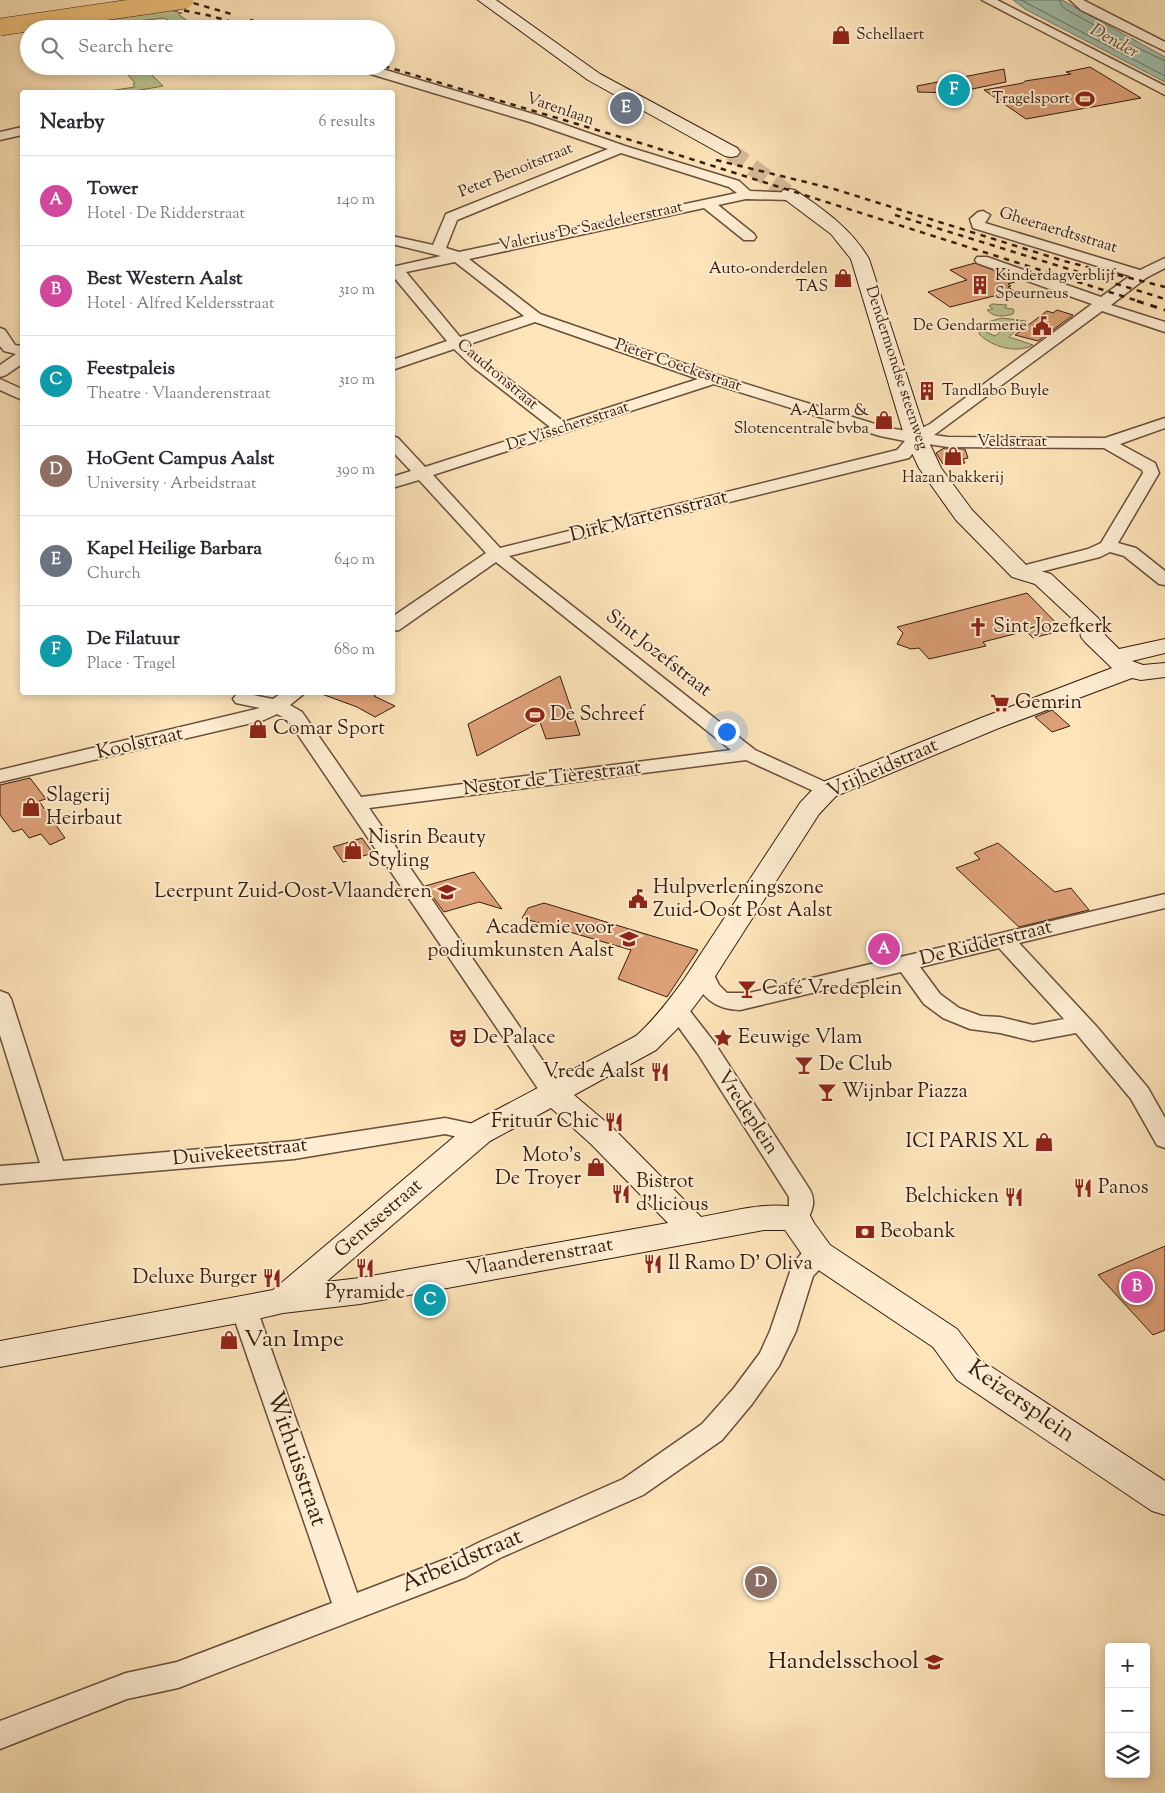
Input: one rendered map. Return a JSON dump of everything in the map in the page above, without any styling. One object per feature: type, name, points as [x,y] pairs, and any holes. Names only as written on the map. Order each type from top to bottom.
[{"type":"main road","points":[[0,22],[156,0]]},
{"type":"main road","points":[[48,20],[184,0]]},
{"type":"main road","points":[[0,27],[20,24]]},
{"type":"street","points":[[486,0],[503,6],[599,80],[731,152]]},
{"type":"street","points":[[988,0],[1165,92]]},
{"type":"street","points":[[1076,0],[1084,7],[1165,46]]},
{"type":"street","name":"Varenlaan","points":[[388,75],[535,119],[620,149],[734,184],[746,194]]},
{"type":"street","points":[[0,136],[20,131]]},
{"type":"street","name":"Peter Benoitstraat","points":[[438,250],[451,217],[620,149]]},
{"type":"street","name":"Valerius De Saedeleerstraat","points":[[395,271],[746,194],[790,195]]},
{"type":"street","name":"Dendermondse steenweg","points":[[790,195],[832,226],[856,249],[916,438],[930,468],[964,515],[1020,572]]},
{"type":"street","points":[[706,203],[749,236]]},
{"type":"street","name":"Gheeraerdtsstraat","points":[[983,214],[977,218],[978,225],[1141,274]]},
{"type":"street","points":[[395,241],[438,250],[458,257]]},
{"type":"street","name":"Pieter Coeckestraat","points":[[458,257],[535,317],[714,379],[886,433],[916,438]]},
{"type":"street","points":[[982,260],[1165,327]]},
{"type":"street","name":"Dirk Martensstraat","points":[[395,624],[496,554],[903,454],[916,438],[936,427],[1141,274],[1165,262]]},
{"type":"street","name":"Caudronstraat","points":[[395,271],[457,344],[479,364],[563,429]]},
{"type":"street","points":[[395,364],[535,317]]},
{"type":"street","points":[[0,334],[10,348],[20,350]]},
{"type":"street","points":[[0,372],[20,358]]},
{"type":"street","name":"De Visscherestraat","points":[[395,482],[714,379]]},
{"type":"street","points":[[0,384],[20,394]]},
{"type":"street","points":[[1107,443],[1165,423]]},
{"type":"street","name":"Veldstraat","points":[[916,438],[948,442],[1107,443]]},
{"type":"street","points":[[1020,572],[1094,553],[1108,546],[1157,465],[1107,443]]},
{"type":"street","name":"Sint Jozefstraat","points":[[395,444],[496,554],[748,754],[826,790]]},
{"type":"street","points":[[1108,546],[1130,552],[1165,580]]},
{"type":"street","points":[[1020,572],[1043,580],[1090,623],[1093,637],[1104,649],[1129,661],[1141,673],[1165,670]]},
{"type":"street","name":"Vrijheidstraat","points":[[553,1092],[646,1043],[663,1029],[678,1011],[809,809],[826,790],[990,722],[1165,646]]},
{"type":"street","points":[[278,706],[293,695]]},
{"type":"street","points":[[247,718],[243,696],[278,706],[295,716],[553,1092],[602,1136],[695,1231]]},
{"type":"street","name":"Koolstraat","points":[[0,776],[264,714],[278,706]]},
{"type":"street","name":"Nestor de Tièrestraat","points":[[355,804],[748,754]]},
{"type":"street","name":"De Ridderstraat","points":[[702,974],[708,989],[714,995],[728,1001],[743,1002],[1165,901]]},
{"type":"street","points":[[1003,939],[1081,1024],[1140,1094],[1165,1139]]},
{"type":"street","points":[[906,963],[932,999],[951,1013],[978,1024],[1000,1025],[1034,1033],[1081,1024]]},
{"type":"street","points":[[0,999],[54,1170]]},
{"type":"street","name":"Vredeplein","points":[[678,1011],[706,1048],[801,1196],[802,1208],[796,1218]]},
{"type":"street","name":"Gentsestraat","points":[[0,1354],[244,1309],[283,1300],[479,1133],[553,1092]]},
{"type":"street","name":"Duivekeetstraat","points":[[0,1175],[294,1150],[445,1126],[479,1133]]},
{"type":"street","name":"Vlaanderenstraat","points":[[283,1300],[360,1291],[764,1218],[796,1218]]},
{"type":"street","name":"Keizersplein","points":[[796,1218],[801,1229],[819,1254],[945,1338],[969,1370],[1165,1500]]},
{"type":"street","name":"Arbeidstraat","points":[[0,1735],[126,1686],[178,1675],[456,1568],[490,1550],[633,1486],[674,1461],[712,1432],[743,1396],[770,1359],[783,1331],[801,1273],[810,1261],[819,1254]]},
{"type":"street","name":"Withuisstraat","points":[[244,1309],[348,1608]]},
{"type":"green space","points":[[160,8],[182,13],[178,14],[186,20],[168,20],[164,18],[116,20],[112,15]]},
{"type":"green space","points":[[128,75],[152,75],[163,86],[140,90],[115,90],[135,87],[133,84],[135,83]]},
{"type":"green space","points":[[992,304],[1007,305],[1005,308],[1013,309],[1013,314],[1002,316],[992,314],[987,310],[993,309],[989,306]]},
{"type":"green space","points":[[1002,318],[1026,321],[1009,337],[1033,345],[1020,349],[1005,348],[984,339],[979,334],[980,328],[990,329],[986,332],[995,336],[1006,327],[997,324],[993,327],[984,323]]},
{"type":"water","name":"Dender","points":[[1013,0],[1062,0],[1165,57],[1165,82],[1025,9]]},
{"type":"building","name":"Tragelsport","points":[[1090,67],[1141,98],[1026,119],[984,90],[1071,74],[1066,72]]},
{"type":"building","points":[[1004,69],[1006,82],[953,93],[918,92],[917,86]]},
{"type":"building","name":"Kinderdagverblijf Speurneus","points":[[975,263],[1001,273],[1015,282],[1008,284],[1011,286],[1008,287],[1014,291],[950,307],[928,292],[967,280],[950,270]]},
{"type":"building","name":"De Gendarmerie","points":[[1057,310],[1073,315],[1038,341],[1015,335],[1047,311],[1053,313]]},
{"type":"building","name":"Hazan bakkerij","points":[[944,448],[965,449],[968,458],[963,459],[965,463],[943,464],[936,453]]},
{"type":"building","name":"Sint-Jozefkerk","points":[[1027,593],[1063,630],[1033,638],[1026,631],[983,642],[986,646],[929,659],[919,648],[911,649],[897,644],[903,633],[897,627]]},
{"type":"building","name":"De Schreef","points":[[560,676],[580,735],[546,739],[540,722],[477,756],[468,724]]},
{"type":"building","points":[[324,695],[375,695],[374,696],[395,706],[375,717],[357,707]]},
{"type":"building","points":[[1052,710],[1070,726],[1052,732],[1035,717]]},
{"type":"building","points":[[30,778],[46,799],[39,801],[65,838],[50,845],[41,834],[29,838],[22,829],[13,832],[0,815],[0,785]]},
{"type":"building","name":"Nisrin Beauty Styling","points":[[362,838],[373,853],[343,862],[333,847]]},
{"type":"building","points":[[998,843],[1055,892],[1071,888],[1089,910],[1019,927],[956,868],[980,859],[974,853]]},
{"type":"building","name":"Leerpunt Zuid-Oost-Vlaanderen","points":[[474,872],[502,909],[479,902],[444,912],[425,886]]},
{"type":"building","name":"Academie voor podiumkunsten Aalst","points":[[544,903],[698,950],[667,997],[618,979],[631,950],[522,918],[528,908]]},
{"type":"building","points":[[1165,1246],[1165,1330],[1153,1335],[1098,1275]]},
{"type":"tunnel","points":[[731,152],[789,194]]},
{"type":"railway","points":[[130,0],[225,20]]},
{"type":"railway","points":[[183,0],[231,14]]},
{"type":"railway","points":[[395,69],[647,145],[1141,302]]},
{"type":"railway","points":[[716,160],[834,189],[1064,261],[1165,287]]},
{"type":"railway","points":[[895,215],[1165,299]]},
{"type":"railway","points":[[1137,301],[1165,310]]},
{"type":"place","name":"Schellaert","points":[[841,35]]},
{"type":"place","name":"De Filatuur","points":[[954,90]]},
{"type":"place","name":"Tragelsport","points":[[1085,99]]},
{"type":"place","name":"Kapel Heilige Barbara","points":[[626,108]]},
{"type":"place","name":"Auto-onderdelen TAS","points":[[843,278]]},
{"type":"place","name":"Kinderdagverblijf Speurneus","points":[[980,285]]},
{"type":"place","name":"De Gendarmerie","points":[[1042,326]]},
{"type":"place","name":"Tandlabo Buyle","points":[[927,391]]},
{"type":"place","name":"A-Alarm & Slotencentrale bvba","points":[[884,420]]},
{"type":"place","name":"Hazan bakkerij","points":[[953,456]]},
{"type":"place","name":"Sint-Jozefkerk","points":[[978,627]]},
{"type":"place","name":"Gemrin","points":[[1000,703]]},
{"type":"place","name":"De Schreef","points":[[535,715]]},
{"type":"place","name":"Comar Sport","points":[[258,729]]},
{"type":"place","name":"Slagerij Heirbaut","points":[[31,807]]},
{"type":"place","name":"Nisrin Beauty Styling","points":[[353,850]]},
{"type":"place","name":"Leerpunt Zuid-Oost-Vlaanderen","points":[[447,892]]},
{"type":"place","name":"Hulpverleningszone Zuid-Oost Post Aalst","points":[[638,899]]},
{"type":"place","name":"Academie voor podiumkunsten Aalst","points":[[629,939]]},
{"type":"place","name":"Tower","points":[[884,949]]},
{"type":"place","name":"Café Vredeplein","points":[[747,989]]},
{"type":"place","name":"De Palace","points":[[458,1038]]},
{"type":"place","name":"Eeuwige Vlam","points":[[723,1038]]},
{"type":"place","name":"De Club","points":[[804,1065]]},
{"type":"place","name":"Vrede Aalst","points":[[660,1072]]},
{"type":"place","name":"Wijnbar Piazza","points":[[827,1092]]},
{"type":"place","name":"Frituur Chic","points":[[614,1122]]},
{"type":"place","name":"ICI PARIS XL","points":[[1044,1142]]},
{"type":"place","name":"Moto's De Troyer","points":[[596,1167]]},
{"type":"place","name":"Panos","points":[[1083,1188]]},
{"type":"place","name":"Bistrot d'licious","points":[[621,1194]]},
{"type":"place","name":"Belchicken","points":[[1014,1197]]},
{"type":"place","name":"Beobank","points":[[865,1232]]},
{"type":"place","name":"Il Ramo D' Oliva","points":[[653,1264]]},
{"type":"place","name":"Pyramide","points":[[365,1268]]},
{"type":"place","name":"Deluxe Burger","points":[[272,1278]]},
{"type":"place","name":"Best Western Aalst","points":[[1137,1287]]},
{"type":"place","name":"Feestpaleis","points":[[430,1300]]},
{"type":"place","name":"Van Impe","points":[[229,1340]]},
{"type":"place","name":"HoGent Campus Aalst","points":[[761,1582]]},
{"type":"place","name":"Handelsschool","points":[[934,1662]]}]
